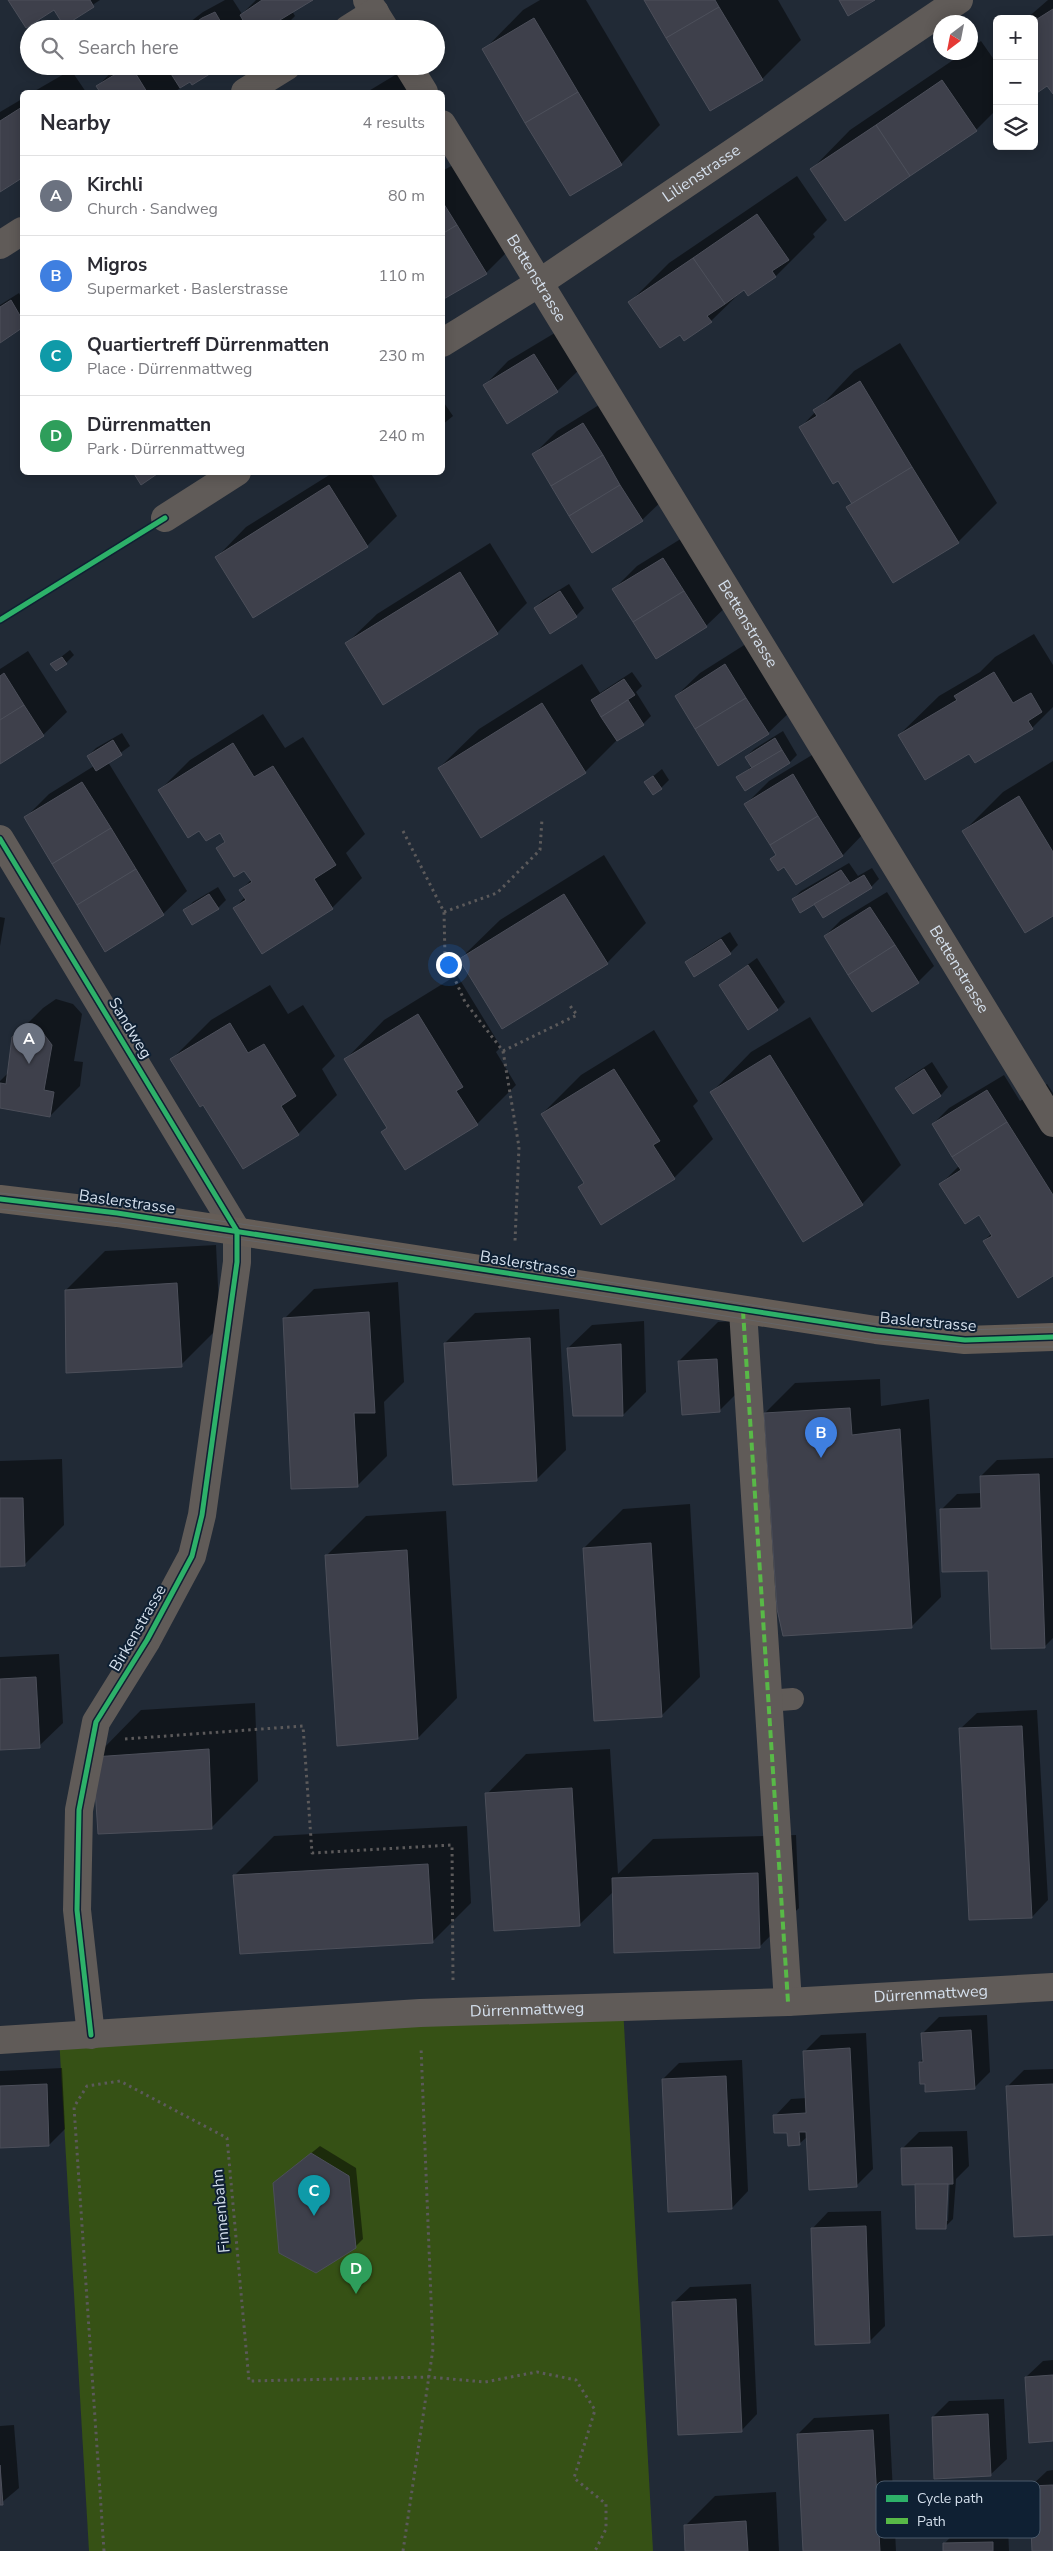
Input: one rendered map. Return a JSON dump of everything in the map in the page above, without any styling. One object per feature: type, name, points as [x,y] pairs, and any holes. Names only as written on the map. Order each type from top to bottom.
[{"type":"main road","name":"Baslerstrasse","points":[[0,1200],[117,1213],[742,1311],[876,1330],[965,1340],[1053,1337]]},
{"type":"street","name":"Lilienstrasse","points":[[445,341],[539,283],[959,0]]},
{"type":"street","points":[[365,20],[376,14]]},
{"type":"street","points":[[248,90],[272,75]]},
{"type":"street","points":[[414,75],[423,90]]},
{"type":"street","name":"Bettenstrasse","points":[[445,129],[1053,1124]]},
{"type":"street","points":[[0,245],[20,232]]},
{"type":"street","points":[[165,518],[232,475]]},
{"type":"street","name":"Sandweg","points":[[0,839],[237,1231]]},
{"type":"street","name":"Birkenstrasse","points":[[91,2035],[77,1910],[79,1810],[96,1722],[147,1640],[192,1556],[202,1515],[237,1262],[237,1231]]},
{"type":"street","points":[[742,1311],[780,1700],[788,1900],[788,2002]]},
{"type":"street","name":"Dürrenmattweg","points":[[0,2040],[420,2014],[788,2002],[1053,1987]]},
{"type":"path","points":[[444,912],[497,893],[540,850],[542,819]]},
{"type":"path","points":[[403,831],[444,912],[445,957],[465,1002],[502,1051],[520,1147],[514,1274]]},
{"type":"path","points":[[502,1051],[577,1015],[568,1003]]},
{"type":"path","points":[[92,1741],[303,1726],[312,1853],[452,1845],[453,2013]]},
{"type":"path","points":[[403,2551],[433,2349],[420,2014]]},
{"type":"green space","points":[[623,2007],[653,2551],[89,2551],[59,2037]]},
{"type":"building","points":[[8,0],[90,0],[94,7],[73,20],[60,20],[54,10],[38,20],[21,20]]},
{"type":"building","points":[[262,0],[313,0],[280,20],[243,20],[240,15]]},
{"type":"building","points":[[644,0],[715,0],[719,7],[666,38]]},
{"type":"building","points":[[839,0],[875,0],[848,16]]},
{"type":"building","points":[[719,7],[763,80],[710,111],[666,38]]},
{"type":"building","points":[[1053,9],[1053,94],[1047,86],[1038,92],[1038,18]]},
{"type":"building","points":[[215,12],[220,20],[199,20]]},
{"type":"building","points":[[534,18],[578,92],[525,123],[482,49]]},
{"type":"building","points":[[114,75],[137,75],[146,90],[99,90],[96,86]]},
{"type":"building","points":[[172,75],[208,75],[192,85],[190,82],[180,88]]},
{"type":"building","points":[[942,80],[977,131],[910,176],[876,125]]},
{"type":"building","points":[[578,92],[622,165],[570,196],[525,123]]},
{"type":"building","points":[[20,108],[20,179],[0,192],[0,121]]},
{"type":"building","points":[[876,125],[910,176],[845,221],[810,169]]},
{"type":"building","points":[[445,206],[457,225],[445,232]]},
{"type":"building","points":[[757,214],[789,260],[772,271],[776,277],[748,296],[744,290],[725,304],[693,258]]},
{"type":"building","points":[[457,225],[487,274],[445,298],[445,232]]},
{"type":"building","points":[[693,258],[725,304],[707,316],[712,322],[684,341],[680,335],[660,348],[628,302]]},
{"type":"building","points":[[11,300],[20,316],[20,329],[0,343],[0,307]]},
{"type":"building","points":[[534,354],[558,392],[507,424],[483,385]]},
{"type":"building","points":[[860,381],[912,467],[852,504],[838,481],[833,484],[799,427],[817,416],[813,410]]},
{"type":"building","points":[[583,423],[603,455],[551,486],[532,454]]},
{"type":"building","points":[[603,455],[620,485],[569,516],[551,486]]},
{"type":"building","points":[[912,467],[959,543],[893,583],[846,507]]},
{"type":"building","points":[[135,475],[156,475],[141,485]]},
{"type":"building","points":[[329,485],[368,547],[253,618],[215,557]]},
{"type":"building","points":[[620,485],[643,521],[592,553],[569,516]]},
{"type":"building","points":[[663,558],[684,591],[633,622],[612,589]]},
{"type":"building","points":[[460,572],[498,634],[383,705],[345,643]]},
{"type":"building","points":[[560,591],[577,617],[550,634],[534,608]]},
{"type":"building","points":[[684,591],[707,627],[656,659],[633,622]]},
{"type":"building","points":[[62,657],[67,664],[56,671],[50,664]]},
{"type":"building","points":[[725,664],[746,698],[695,729],[675,696]]},
{"type":"building","points":[[994,672],[1013,703],[1031,693],[1042,712],[1028,721],[1033,729],[975,763],[969,754],[925,780],[898,735],[957,700],[954,696]]},
{"type":"building","points":[[4,673],[24,705],[0,720],[0,676]]},
{"type":"building","points":[[624,679],[635,695],[601,717],[591,700]]},
{"type":"building","points":[[746,698],[769,734],[718,766],[695,729]]},
{"type":"building","points":[[628,700],[644,725],[617,741],[601,717]]},
{"type":"building","points":[[542,703],[586,773],[481,838],[438,768]]},
{"type":"building","points":[[24,705],[44,736],[0,764],[0,720]]},
{"type":"building","points":[[775,738],[782,750],[752,768],[745,757]]},
{"type":"building","points":[[113,740],[122,755],[96,771],[87,756]]},
{"type":"building","points":[[233,743],[254,777],[273,766],[336,865],[314,879],[333,909],[262,954],[233,908],[246,900],[239,890],[252,882],[244,871],[234,877],[216,848],[225,842],[220,833],[206,841],[199,831],[188,838],[158,790]]},
{"type":"building","points":[[782,750],[790,763],[745,791],[736,777]]},
{"type":"building","points":[[793,774],[818,816],[770,845],[744,804]]},
{"type":"building","points":[[653,776],[662,789],[653,795],[644,782]]},
{"type":"building","points":[[82,782],[111,828],[52,864],[24,817]]},
{"type":"building","points":[[1019,796],[1053,852],[1053,916],[1025,933],[962,831]]},
{"type":"building","points":[[818,816],[843,856],[796,885],[784,867],[778,871],[770,859],[776,855],[770,845]]},
{"type":"building","points":[[111,828],[136,869],[77,905],[52,864]]},
{"type":"building","points":[[136,869],[164,915],[105,952],[77,905]]},
{"type":"building","points":[[841,870],[850,883],[800,913],[792,899]]},
{"type":"building","points":[[864,875],[872,888],[823,918],[814,904]]},
{"type":"building","points":[[209,894],[219,909],[192,925],[183,910]]},
{"type":"building","points":[[564,894],[608,964],[502,1029],[459,959]]},
{"type":"building","points":[[870,907],[895,945],[848,975],[824,936]]},
{"type":"building","points":[[721,939],[731,954],[694,977],[685,962]]},
{"type":"building","points":[[895,945],[919,983],[872,1012],[848,975]]},
{"type":"building","points":[[748,965],[778,1010],[748,1030],[719,985]]},
{"type":"building","points":[[418,1014],[463,1087],[456,1091],[478,1125],[405,1170],[381,1132],[387,1128],[344,1059]]},
{"type":"building","points":[[230,1023],[248,1053],[264,1044],[296,1096],[281,1106],[299,1135],[243,1169],[203,1105],[200,1107],[170,1059]]},
{"type":"building","points":[[25,1028],[43,1033],[52,1045],[44,1090],[54,1092],[50,1117],[0,1108],[0,1083],[6,1084],[12,1037]]},
{"type":"building","points":[[770,1055],[863,1205],[803,1242],[710,1092]]},
{"type":"building","points":[[614,1069],[660,1141],[653,1145],[675,1179],[601,1225],[578,1187],[584,1183],[541,1114]]},
{"type":"building","points":[[924,1069],[941,1096],[913,1114],[895,1088]]},
{"type":"building","points":[[987,1090],[1007,1122],[952,1157],[932,1124]]},
{"type":"building","points":[[1007,1122],[1053,1195],[1053,1276],[1018,1298],[983,1241],[992,1236],[979,1215],[965,1224],[939,1184],[961,1170],[952,1157]]},
{"type":"building","points":[[177,1283],[182,1367],[66,1373],[65,1290]]},
{"type":"building","points":[[369,1312],[375,1413],[354,1413],[358,1487],[291,1489],[283,1318]]},
{"type":"building","points":[[530,1338],[537,1481],[453,1485],[444,1343]]},
{"type":"building","points":[[621,1344],[623,1416],[573,1416],[567,1348]]},
{"type":"building","points":[[717,1359],[720,1412],[682,1415],[678,1361]]},
{"type":"building","points":[[850,1408],[852,1435],[900,1429],[912,1628],[783,1636],[777,1609],[764,1413]]},
{"type":"building","points":[[1039,1474],[1045,1648],[991,1649],[988,1571],[942,1572],[940,1509],[981,1508],[980,1476]]},
{"type":"building","points":[[0,1498],[23,1498],[25,1566],[0,1567]]},
{"type":"building","points":[[651,1543],[662,1717],[594,1721],[583,1548]]},
{"type":"building","points":[[407,1550],[418,1739],[337,1746],[325,1555]]},
{"type":"building","points":[[36,1677],[40,1748],[0,1750],[0,1679]]},
{"type":"building","points":[[1022,1726],[1032,1918],[969,1920],[959,1728]]},
{"type":"building","points":[[209,1749],[212,1829],[98,1834],[93,1757]]},
{"type":"building","points":[[572,1788],[580,1926],[494,1931],[485,1793]]},
{"type":"building","points":[[428,1864],[433,1943],[240,1954],[233,1875]]},
{"type":"building","points":[[758,1873],[760,1948],[614,1953],[612,1878]]},
{"type":"building","points":[[971,2030],[975,2089],[925,2092],[925,2084],[920,2084],[919,2062],[923,2062],[921,2033]]},
{"type":"building","points":[[850,2048],[857,2187],[809,2190],[806,2132],[799,2132],[800,2145],[788,2146],[787,2133],[774,2133],[773,2115],[806,2113],[803,2051]]},
{"type":"building","points":[[726,2076],[732,2209],[668,2212],[662,2079]]},
{"type":"building","points":[[47,2084],[49,2146],[0,2148],[0,2086]]},
{"type":"building","points":[[1053,2084],[1053,2235],[1014,2237],[1006,2086]]},
{"type":"building","points":[[952,2147],[953,2184],[902,2185],[901,2148]]},
{"type":"building","points":[[311,2153],[349,2176],[356,2248],[316,2273],[279,2253],[273,2183]]},
{"type":"building","points":[[915,2184],[948,2184],[946,2229],[916,2229]]},
{"type":"building","points":[[866,2226],[870,2343],[815,2345],[811,2228]]},
{"type":"building","points":[[736,2299],[742,2432],[678,2435],[672,2302]]},
{"type":"building","points":[[1053,2375],[1053,2441],[1029,2443],[1025,2377]]},
{"type":"building","points":[[988,2414],[991,2476],[934,2479],[932,2417]]},
{"type":"building","points":[[873,2430],[876,2482],[876,2538],[879,2538],[880,2551],[803,2551],[797,2434]]},
{"type":"building","points":[[0,2465],[3,2505],[0,2505]]},
{"type":"building","points":[[1053,2485],[1053,2551],[1032,2551],[1031,2538],[1040,2538],[1040,2486]]},
{"type":"building","points":[[746,2521],[748,2551],[685,2551],[684,2525]]},
{"type":"building","points":[[993,2542],[993,2551],[943,2551],[943,2543]]},
{"type":"tram line","points":[[0,1193],[110,1206],[329,1237],[877,1324],[967,1330],[1053,1327]]},
{"type":"tram line","points":[[0,1209],[218,1236],[327,1252],[869,1339],[966,1347],[1053,1347]]},
{"type":"marked path","points":[[743,1311],[788,2002]]},
{"type":"cycle path","points":[[0,620],[165,518]]},
{"type":"cycle path","points":[[0,839],[237,1231],[237,1262],[202,1515],[192,1556],[147,1640],[96,1722],[79,1810],[77,1910],[91,2035]]},
{"type":"cycle path","points":[[0,1199],[117,1213],[876,1330],[965,1340],[1053,1337]]},
{"type":"place","name":"Kirchli","points":[[29,1064]]},
{"type":"place","name":"Migros","points":[[821,1458]]},
{"type":"place","name":"Quartiertreff Dürrenmatten","points":[[314,2216]]},
{"type":"place","name":"Dürrenmatten","points":[[356,2294]]}]
